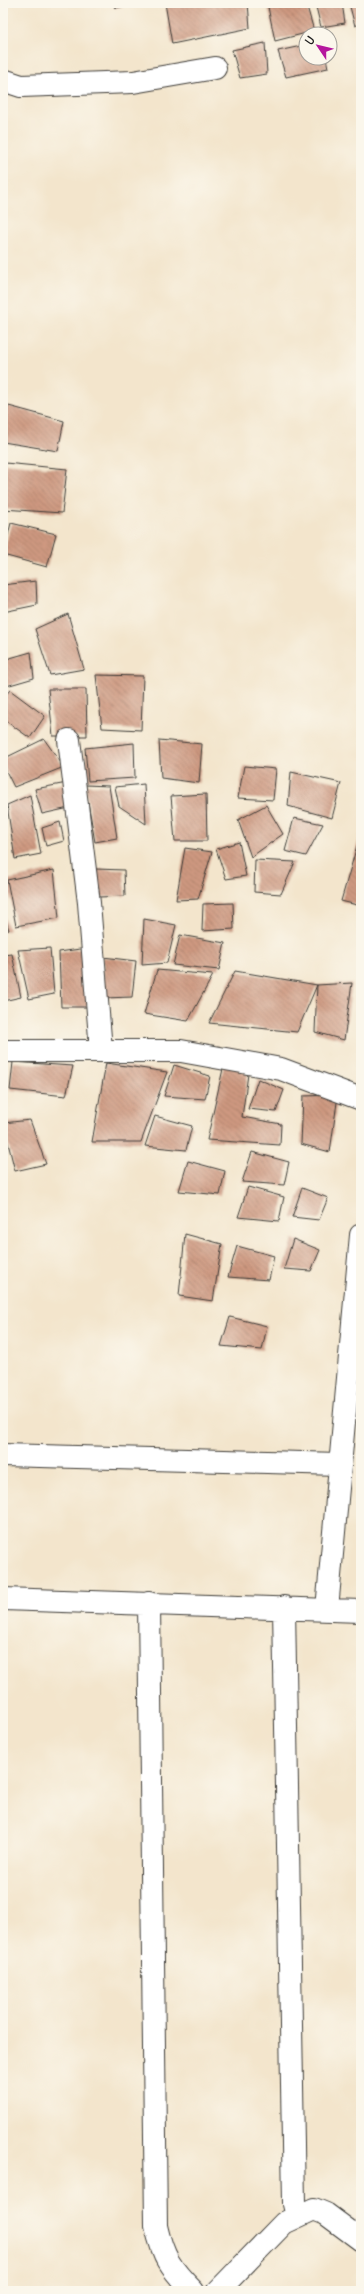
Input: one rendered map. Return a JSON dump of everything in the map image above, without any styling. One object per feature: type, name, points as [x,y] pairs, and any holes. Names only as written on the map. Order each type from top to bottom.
[{"type":"street","points":[[3,80],[21,86],[133,82],[215,68]]},
{"type":"street","points":[[69,740],[89,903],[101,1050]]},
{"type":"street","points":[[3,1051],[181,1051],[280,1069],[361,1099]]},
{"type":"street","points":[[327,1609],[361,1235]]},
{"type":"street","points":[[3,1455],[340,1464]]},
{"type":"street","points":[[3,1599],[361,1611]]},
{"type":"street","points":[[149,1603],[156,2226],[162,2252],[179,2277],[193,2291]]},
{"type":"street","points":[[284,1608],[294,2204],[297,2216]]},
{"type":"street","points":[[218,2291],[284,2224],[297,2216],[314,2209],[326,2214],[360,2236]]},
{"type":"building","points":[[113,3],[134,3],[134,4],[115,8]]},
{"type":"building","points":[[165,3],[248,3],[250,28],[172,44]]},
{"type":"building","points":[[293,3],[306,3],[313,26],[298,26],[298,35],[275,41],[268,7]]},
{"type":"building","points":[[315,3],[342,3],[345,23],[321,26]]},
{"type":"building","points":[[349,3],[361,3],[361,23],[355,26]]},
{"type":"building","points":[[265,43],[267,74],[240,78],[232,50]]},
{"type":"building","points":[[298,47],[298,66],[328,66],[328,68],[286,77],[278,51]]},
{"type":"building","points":[[5,405],[64,421],[58,451],[3,442]]},
{"type":"building","points":[[5,463],[67,469],[62,513],[3,509]]},
{"type":"building","points":[[11,523],[56,534],[47,567],[3,555]]},
{"type":"building","points":[[36,581],[37,605],[3,612],[3,585]]},
{"type":"building","points":[[68,614],[84,669],[50,675],[35,629]]},
{"type":"building","points":[[31,652],[34,678],[3,687],[3,660]]},
{"type":"building","points":[[96,675],[143,676],[141,730],[102,728]]},
{"type":"building","points":[[48,689],[86,689],[87,736],[53,736]]},
{"type":"building","points":[[10,690],[45,716],[30,738],[3,719],[3,698]]},
{"type":"building","points":[[44,739],[64,767],[14,787],[3,765],[3,759]]},
{"type":"building","points":[[159,740],[202,744],[199,783],[161,778]]},
{"type":"building","points":[[134,743],[135,778],[88,781],[85,748]]},
{"type":"building","points":[[244,766],[276,769],[273,800],[238,798]]},
{"type":"building","points":[[291,772],[341,783],[332,818],[288,806]]},
{"type":"building","points":[[67,783],[69,808],[42,814],[35,789]]},
{"type":"building","points":[[144,784],[146,824],[119,806],[115,787]]},
{"type":"building","points":[[85,785],[109,786],[117,838],[95,842]]},
{"type":"building","points":[[206,794],[207,841],[175,841],[171,796]]},
{"type":"building","points":[[30,795],[41,854],[15,859],[7,805]]},
{"type":"building","points":[[266,805],[283,834],[251,857],[238,820]]},
{"type":"building","points":[[294,818],[323,824],[306,856],[285,851]]},
{"type":"building","points":[[60,822],[64,841],[46,846],[42,828]]},
{"type":"building","points":[[361,832],[361,906],[341,901]]},
{"type":"building","points":[[239,842],[246,876],[226,879],[216,849]]},
{"type":"building","points":[[185,848],[212,852],[198,899],[176,900]]},
{"type":"building","points":[[255,860],[295,862],[281,894],[254,892]]},
{"type":"building","points":[[96,869],[124,870],[125,896],[99,897]]},
{"type":"building","points":[[54,870],[59,918],[16,926],[7,880]]},
{"type":"building","points":[[233,903],[234,929],[202,931],[203,904]]},
{"type":"building","points":[[3,912],[9,930],[3,932]]},
{"type":"building","points":[[144,919],[176,925],[167,963],[142,965]]},
{"type":"building","points":[[180,935],[225,943],[219,970],[173,965]]},
{"type":"building","points":[[50,948],[54,994],[29,999],[18,950]]},
{"type":"building","points":[[87,948],[88,1007],[61,1007],[59,952]]},
{"type":"building","points":[[12,954],[21,997],[3,1001],[3,955]]},
{"type":"building","points":[[103,957],[136,961],[132,997],[104,998]]},
{"type":"building","points":[[157,970],[213,975],[188,1021],[144,1014]]},
{"type":"building","points":[[235,971],[317,985],[297,1032],[209,1023]]},
{"type":"building","points":[[352,983],[344,1040],[315,1032],[317,985]]},
{"type":"building","points":[[225,1060],[249,1067],[242,1117],[281,1124],[280,1145],[207,1140]]},
{"type":"building","points":[[13,1062],[73,1066],[66,1096],[10,1090]]},
{"type":"building","points":[[106,1063],[167,1072],[141,1142],[92,1142]]},
{"type":"building","points":[[174,1065],[210,1076],[205,1099],[164,1096]]},
{"type":"building","points":[[258,1079],[284,1090],[276,1112],[248,1109]]},
{"type":"building","points":[[338,1095],[330,1152],[301,1144],[303,1096]]},
{"type":"building","points":[[155,1116],[192,1126],[186,1150],[145,1146]]},
{"type":"building","points":[[30,1120],[46,1164],[15,1171],[3,1123]]},
{"type":"building","points":[[252,1152],[289,1162],[284,1185],[242,1182]]},
{"type":"building","points":[[188,1161],[225,1171],[220,1195],[179,1191]]},
{"type":"building","points":[[248,1187],[284,1197],[279,1221],[238,1217]]},
{"type":"building","points":[[302,1188],[328,1198],[319,1220],[292,1217]]},
{"type":"building","points":[[185,1234],[222,1244],[213,1301],[179,1296]]},
{"type":"building","points":[[293,1239],[320,1250],[311,1271],[284,1269]]},
{"type":"building","points":[[237,1246],[274,1256],[269,1280],[228,1277]]},
{"type":"building","points":[[230,1317],[267,1326],[262,1350],[221,1346]]}]
